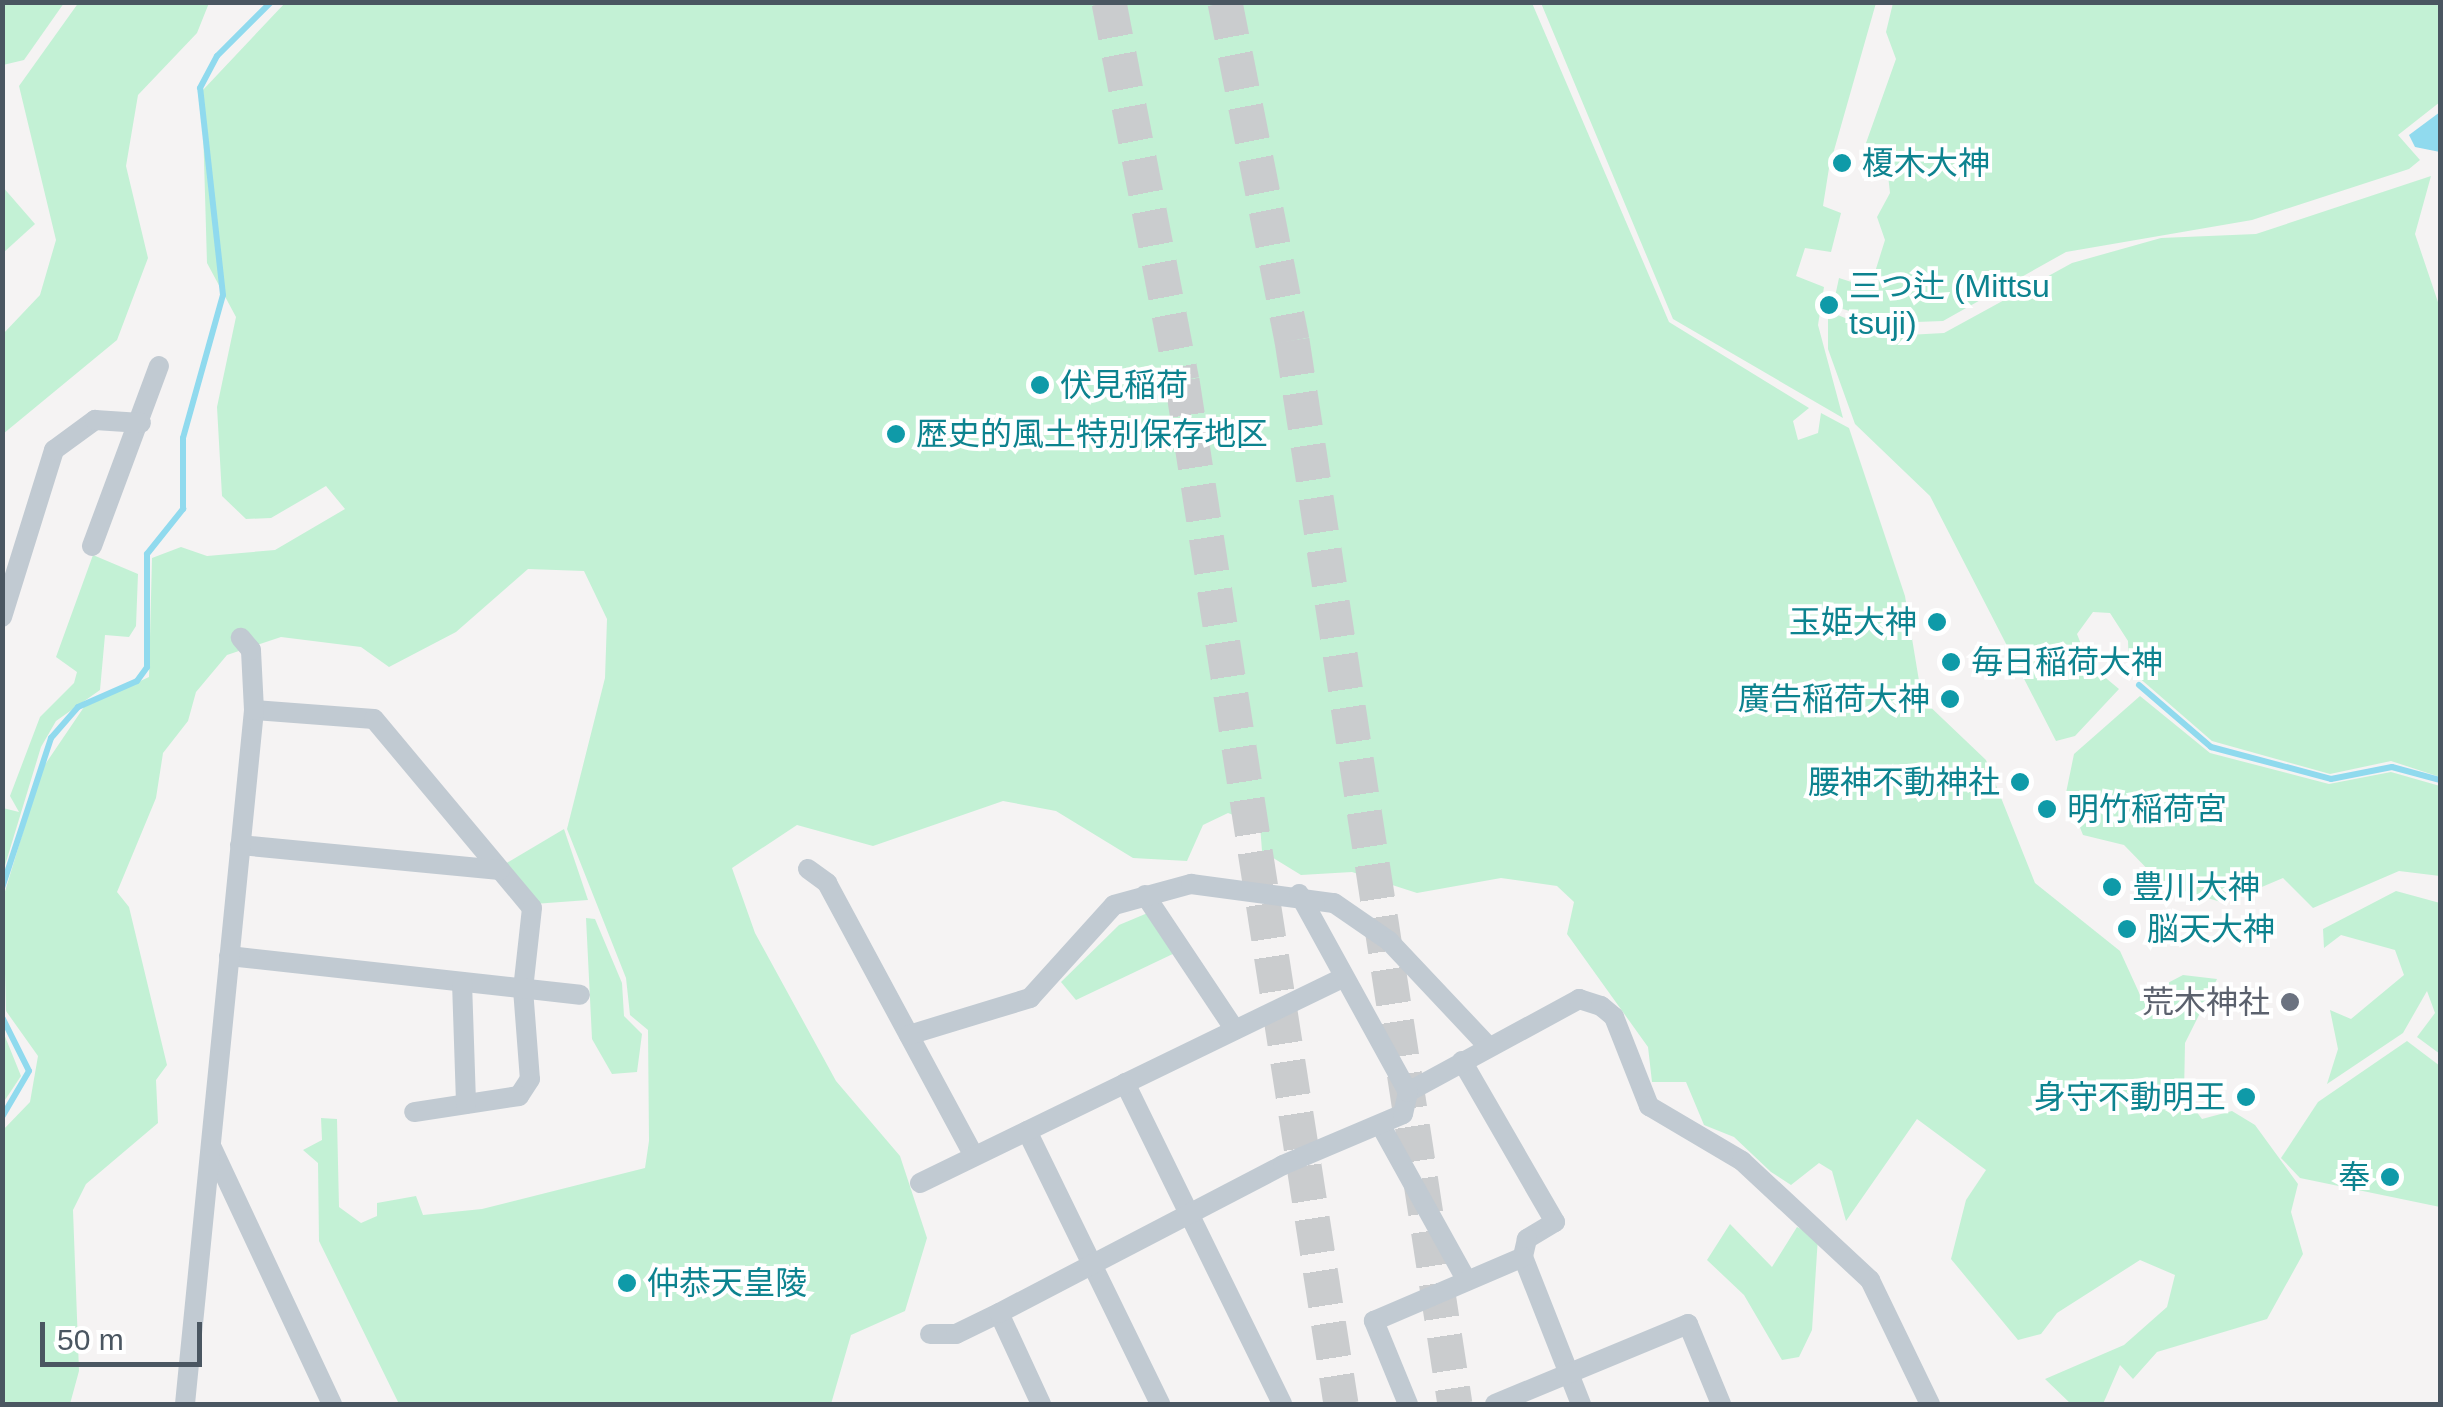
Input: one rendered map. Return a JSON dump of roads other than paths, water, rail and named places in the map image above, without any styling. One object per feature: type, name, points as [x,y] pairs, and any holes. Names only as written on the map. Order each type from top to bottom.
[{"type":"street","points":[[92,546],[141,423],[159,366]]},
{"type":"street","points":[[2,617],[54,450],[95,420],[141,423]]},
{"type":"street","points":[[185,1404],[254,710],[251,650],[241,638]]},
{"type":"street","points":[[254,710],[374,719],[532,908],[523,989],[530,1079],[518,1096],[414,1112]]},
{"type":"street","points":[[240,845],[500,870]]},
{"type":"street","points":[[808,869],[827,883],[974,1156]]},
{"type":"street","points":[[909,1035],[1030,998],[1114,905],[1192,884],[1299,894],[1334,904],[1389,941],[1488,1046]]},
{"type":"street","points":[[1299,894],[1408,1092]]},
{"type":"street","points":[[1145,895],[1236,1030]]},
{"type":"street","points":[[229,956],[580,996]]},
{"type":"street","points":[[920,1183],[1342,978]]},
{"type":"street","points":[[462,982],[466,1104]]},
{"type":"street","points":[[930,1334],[956,1334],[1191,1218],[1283,1164],[1381,1126],[1402,1114],[1408,1092],[1579,999],[1601,1006],[1614,1017],[1649,1106],[1742,1161],[1870,1280],[1930,1404]]},
{"type":"street","points":[[1462,1061],[1555,1222],[1527,1240],[1523,1257],[1581,1404]]},
{"type":"street","points":[[1125,1083],[1282,1404]]},
{"type":"street","points":[[1381,1126],[1467,1281]]},
{"type":"street","points":[[1027,1131],[1160,1404]]},
{"type":"street","points":[[211,1144],[332,1404]]},
{"type":"street","points":[[1408,1404],[1374,1321],[1523,1257]]},
{"type":"street","points":[[1000,1313],[1041,1404]]},
{"type":"street","points":[[1495,1404],[1688,1324],[1721,1404]]},
{"type":"water","points":[[2440,112],[2440,152],[2415,147],[2409,135]]},
{"type":"waterway","points":[[2,888],[51,738],[78,707],[137,681],[147,667],[147,554],[183,509],[183,438],[223,295],[200,88],[217,56],[271,2]]},
{"type":"waterway","points":[[2139,685],[2211,747],[2331,779],[2392,767],[2440,780]]},
{"type":"waterway","points":[[2,1017],[29,1071],[2,1117]]},
{"type":"tunnel","points":[[1109,2],[1182,380],[1341,1404]]},
{"type":"tunnel","points":[[1225,2],[1292,340],[1455,1404]]},
{"type":"place","name":"榎木大神","points":[[1842,163]]},
{"type":"place","name":"三つ辻 (Mittsu tsuji)","points":[[1829,305]]},
{"type":"place","name":"伏見稲荷","points":[[1040,385]]},
{"type":"place","name":"歴史的風土特別保存地区","points":[[896,434]]},
{"type":"place","name":"玉姫大神","points":[[1937,622]]},
{"type":"place","name":"毎日稲荷大神","points":[[1951,662]]},
{"type":"place","name":"廣告稲荷大神","points":[[1950,699]]},
{"type":"place","name":"腰神不動神社","points":[[2020,782]]},
{"type":"place","name":"明竹稲荷宮","points":[[2047,809]]},
{"type":"place","name":"豊川大神","points":[[2112,887]]},
{"type":"place","name":"脳天大神","points":[[2127,929]]},
{"type":"place","name":"荒木神社","points":[[2290,1002]]},
{"type":"place","name":"身守不動明王","points":[[2246,1097]]},
{"type":"place","name":"奉","points":[[2390,1177]]},
{"type":"place","name":"仲恭天皇陵","points":[[627,1283]]}]
